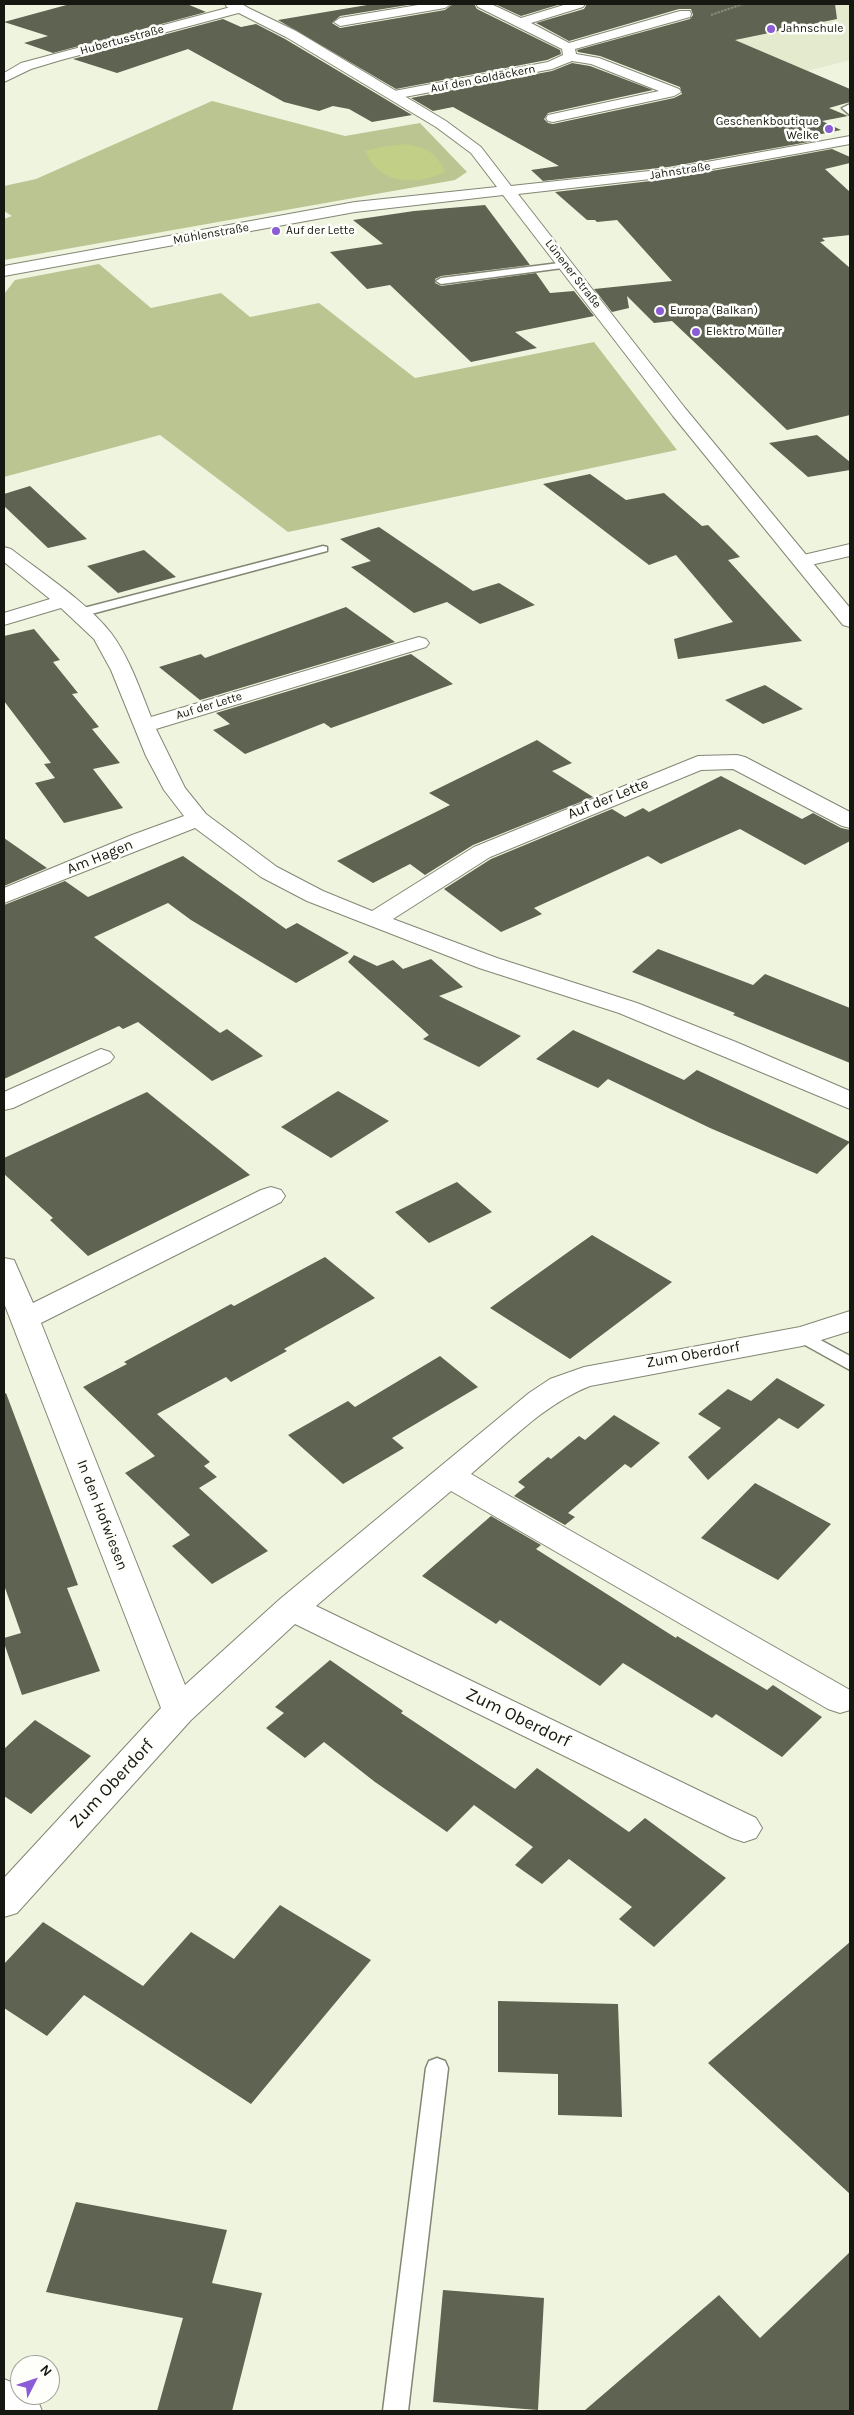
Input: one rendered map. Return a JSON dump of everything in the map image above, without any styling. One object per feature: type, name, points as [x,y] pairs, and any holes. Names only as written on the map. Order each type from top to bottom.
[{"type":"street","points":[[340,22],[445,4]]},
{"type":"street","points":[[482,4],[520,23],[569,52],[674,92],[553,118]]},
{"type":"street","points":[[520,23],[579,4]]},
{"type":"street","name":"Hubertusstraße","points":[[4,78],[26,66],[236,6]]},
{"type":"street","name":"Lünener Straße","points":[[236,6],[291,34],[394,95],[441,124],[476,150],[679,412],[850,621]]},
{"type":"street","name":"Auf den Goldäckern","points":[[394,95],[552,65],[569,52],[685,14]]},
{"type":"street","name":"Jahnstraße","points":[[508,191],[668,173],[850,140]]},
{"type":"street","name":"Mühlenstraße","points":[[4,271],[355,207],[508,191]]},
{"type":"street","points":[[802,561],[850,550]]},
{"type":"street","points":[[4,553],[72,607],[103,636],[111,650],[143,726],[175,790],[198,819],[269,872],[315,896],[374,920],[488,963],[628,1008],[727,1047],[850,1101]]},
{"type":"street","points":[[4,619],[72,607]]},
{"type":"street","name":"Auf der Lette","points":[[143,726],[419,643]]},
{"type":"street","name":"Auf der Lette","points":[[374,920],[482,852],[698,763],[737,762],[850,821]]},
{"type":"street","name":"Am Hagen","points":[[4,896],[198,819]]},
{"type":"street","points":[[4,1102],[101,1057]]},
{"type":"street","points":[[25,1319],[271,1196]]},
{"type":"street","name":"In den Hofwiesen","points":[[4,1267],[179,1711]]},
{"type":"street","name":"Zum Oberdorf","points":[[4,1902],[179,1711],[292,1608],[448,1475],[540,1400],[561,1386],[584,1377],[802,1336],[850,1321]]},
{"type":"street","points":[[448,1475],[840,1700]]},
{"type":"street","name":"Zum Oberdorf","points":[[292,1608],[744,1828]]},
{"type":"street","points":[[4,2400],[21,2411]]},
{"type":"lane","points":[[850,106],[846,108],[850,113]]},
{"type":"lane","points":[[441,281],[567,266]]},
{"type":"lane","points":[[72,607],[323,549]]},
{"type":"lane","points":[[802,1336],[850,1364]]},
{"type":"lane","points":[[395,2411],[437,2068]]},
{"type":"shaded area","name":"Jahnschule","points":[[763,4],[850,4],[850,60],[741,88],[641,47]]},
{"type":"shaded area","points":[[212,101],[345,136],[420,123],[467,172],[455,180],[4,260],[4,219],[12,216],[4,211],[4,186],[36,179]]},
{"type":"shaded area","points":[[407,144],[430,152],[438,160],[445,172],[434,177],[399,180],[379,171],[365,151]]},
{"type":"shaded area","points":[[99,264],[151,308],[221,293],[250,317],[319,303],[415,378],[594,342],[677,450],[288,532],[160,435],[4,477],[4,294],[15,280]]},
{"type":"building","points":[[70,4],[187,4],[206,12],[53,53],[24,43],[48,36],[4,22]]},
{"type":"building","points":[[373,4],[414,4],[340,16],[332,23],[340,28],[445,10],[453,4],[474,4],[477,9],[560,50],[561,54],[547,60],[396,89],[278,20]]},
{"type":"building","points":[[495,4],[561,4],[521,16]]},
{"type":"building","points":[[587,4],[835,4],[837,19],[735,40],[850,89],[850,102],[829,108],[848,116],[822,121],[841,130],[807,137],[814,141],[668,167],[543,181],[531,170],[559,166],[453,107],[433,111],[411,98],[552,71],[572,63],[590,66],[653,90],[548,113],[544,119],[548,123],[553,124],[674,98],[682,94],[680,87],[600,56],[578,52],[577,50],[690,19],[693,15],[691,9],[679,9],[569,41],[536,23],[584,9]]},
{"type":"building","points":[[223,19],[241,27],[256,24],[285,39],[412,115],[372,122],[349,109],[333,106],[319,111],[284,102],[188,49],[117,73],[73,59]]},
{"type":"building","points":[[832,149],[850,157],[850,163],[825,169],[850,192],[850,235],[822,238],[825,241],[820,242],[850,268],[850,415],[787,430],[672,321],[654,323],[627,296],[629,308],[612,312],[594,289],[672,281],[617,220],[597,222],[595,220],[587,220],[555,192],[668,179]]},
{"type":"building","points":[[485,205],[530,265],[441,276],[435,279],[435,283],[441,286],[536,273],[550,293],[574,291],[594,316],[515,332],[537,348],[471,362],[390,285],[367,289],[330,252],[383,244],[353,220],[414,211]]},
{"type":"building","points":[[817,435],[850,462],[850,470],[808,477],[769,443]]},
{"type":"building","points":[[590,474],[626,500],[664,493],[702,526],[708,525],[740,557],[728,560],[802,641],[678,659],[674,639],[733,622],[676,555],[649,565],[543,484]]},
{"type":"building","points":[[30,486],[87,539],[48,548],[4,506],[4,494]]},
{"type":"building","points":[[379,527],[473,591],[499,583],[535,605],[480,624],[447,602],[414,613],[351,567],[371,561],[340,539]]},
{"type":"building","points":[[144,550],[176,577],[118,593],[87,566]]},
{"type":"building","points":[[346,607],[395,642],[200,700],[159,667],[201,654],[205,658]]},
{"type":"building","points":[[34,629],[60,660],[53,662],[78,693],[72,694],[99,727],[92,729],[120,763],[93,769],[123,808],[64,823],[35,783],[55,778],[44,764],[51,763],[4,701],[4,636]]},
{"type":"building","points":[[411,654],[453,684],[331,728],[324,723],[245,754],[213,730],[230,724],[216,713]]},
{"type":"building","points":[[765,685],[803,709],[763,724],[725,700]]},
{"type":"building","points":[[537,740],[572,763],[552,771],[593,797],[473,845],[425,875],[410,864],[373,883],[337,861],[450,805],[429,793]]},
{"type":"building","points":[[721,776],[802,819],[813,813],[841,828],[850,830],[850,841],[805,865],[740,829],[661,864],[648,856],[534,908],[542,914],[501,932],[444,889],[491,859],[612,809],[625,817],[643,808],[649,812]]},
{"type":"building","points":[[4,838],[47,868],[4,886]]},
{"type":"building","points":[[183,856],[286,929],[297,923],[349,953],[296,983],[191,920],[168,903],[94,937],[220,1033],[227,1029],[263,1056],[212,1081],[138,1022],[123,1029],[119,1026],[4,1079],[4,905],[65,881],[88,897]]},
{"type":"building","points":[[658,949],[753,985],[765,974],[850,1008],[850,1063],[733,1015],[735,1013],[632,972]]},
{"type":"building","points":[[354,955],[377,966],[393,960],[403,969],[431,959],[463,987],[439,996],[521,1036],[479,1067],[423,1039],[429,1035],[348,962]]},
{"type":"building","points":[[573,1030],[684,1080],[697,1070],[850,1142],[817,1174],[710,1128],[608,1079],[598,1088],[536,1059]]},
{"type":"building","points":[[338,1091],[389,1121],[331,1158],[281,1127]]},
{"type":"building","points":[[147,1092],[250,1175],[88,1256],[50,1220],[53,1218],[4,1174],[4,1158]]},
{"type":"building","points":[[457,1182],[492,1212],[429,1243],[395,1212]]},
{"type":"building","points":[[592,1235],[672,1282],[570,1359],[490,1308]]},
{"type":"building","points":[[325,1257],[375,1298],[284,1349],[287,1351],[231,1382],[226,1377],[157,1414],[210,1462],[204,1466],[217,1477],[199,1488],[268,1551],[212,1584],[172,1546],[190,1535],[125,1473],[155,1456],[83,1387],[127,1364],[124,1362],[231,1304],[234,1306]]},
{"type":"building","points":[[440,1356],[478,1387],[392,1438],[404,1448],[343,1484],[288,1435],[348,1401],[355,1407]]},
{"type":"building","points":[[777,1378],[825,1405],[798,1429],[779,1418],[708,1480],[688,1457],[721,1428],[698,1414],[728,1389],[751,1401]]},
{"type":"building","points":[[6,1393],[78,1585],[67,1588],[100,1671],[22,1695],[4,1643],[4,1638],[21,1633],[4,1585],[4,1394]]},
{"type":"building","points":[[614,1415],[660,1443],[631,1468],[625,1464],[568,1513],[575,1517],[565,1525],[514,1496],[525,1487],[518,1482],[548,1457],[551,1459],[579,1436],[585,1440]]},
{"type":"building","points":[[755,1483],[831,1524],[778,1580],[701,1538]]},
{"type":"building","points":[[491,1516],[541,1545],[536,1549],[676,1638],[677,1636],[767,1690],[773,1685],[822,1717],[782,1757],[716,1714],[712,1718],[623,1663],[600,1686],[500,1620],[496,1624],[422,1576]]},
{"type":"building","points":[[330,1660],[403,1711],[401,1713],[515,1789],[537,1768],[629,1832],[645,1818],[726,1878],[654,1947],[619,1919],[632,1907],[569,1859],[542,1884],[515,1865],[533,1847],[474,1805],[447,1832],[375,1782],[324,1742],[305,1758],[266,1728],[284,1713],[275,1707]]},
{"type":"building","points":[[35,1720],[91,1756],[31,1814],[4,1796],[4,1749]]},
{"type":"building","points":[[280,1905],[371,1960],[251,2104],[84,1995],[47,2036],[4,2008],[4,1964],[43,1922],[143,1986],[191,1932],[234,1959]]},
{"type":"building","points":[[850,1942],[850,2194],[708,2063]]},
{"type":"building","points":[[498,2001],[618,2004],[622,2117],[558,2115],[558,2074],[498,2072]]},
{"type":"building","points":[[76,2202],[227,2230],[212,2283],[262,2293],[232,2411],[157,2411],[183,2318],[46,2292]]},
{"type":"building","points":[[850,2252],[850,2411],[584,2411],[719,2295],[760,2338]]},
{"type":"building","points":[[443,2290],[544,2298],[538,2410],[433,2402]]},
{"type":"place","name":"Jahnschule","points":[[771,29]]},
{"type":"place","name":"Geschenkboutique Welke","points":[[829,129]]},
{"type":"place","name":"Auf der Lette","points":[[276,231]]},
{"type":"place","name":"Europa (Balkan)","points":[[660,311]]},
{"type":"place","name":"Elektro Müller","points":[[696,332]]}]
